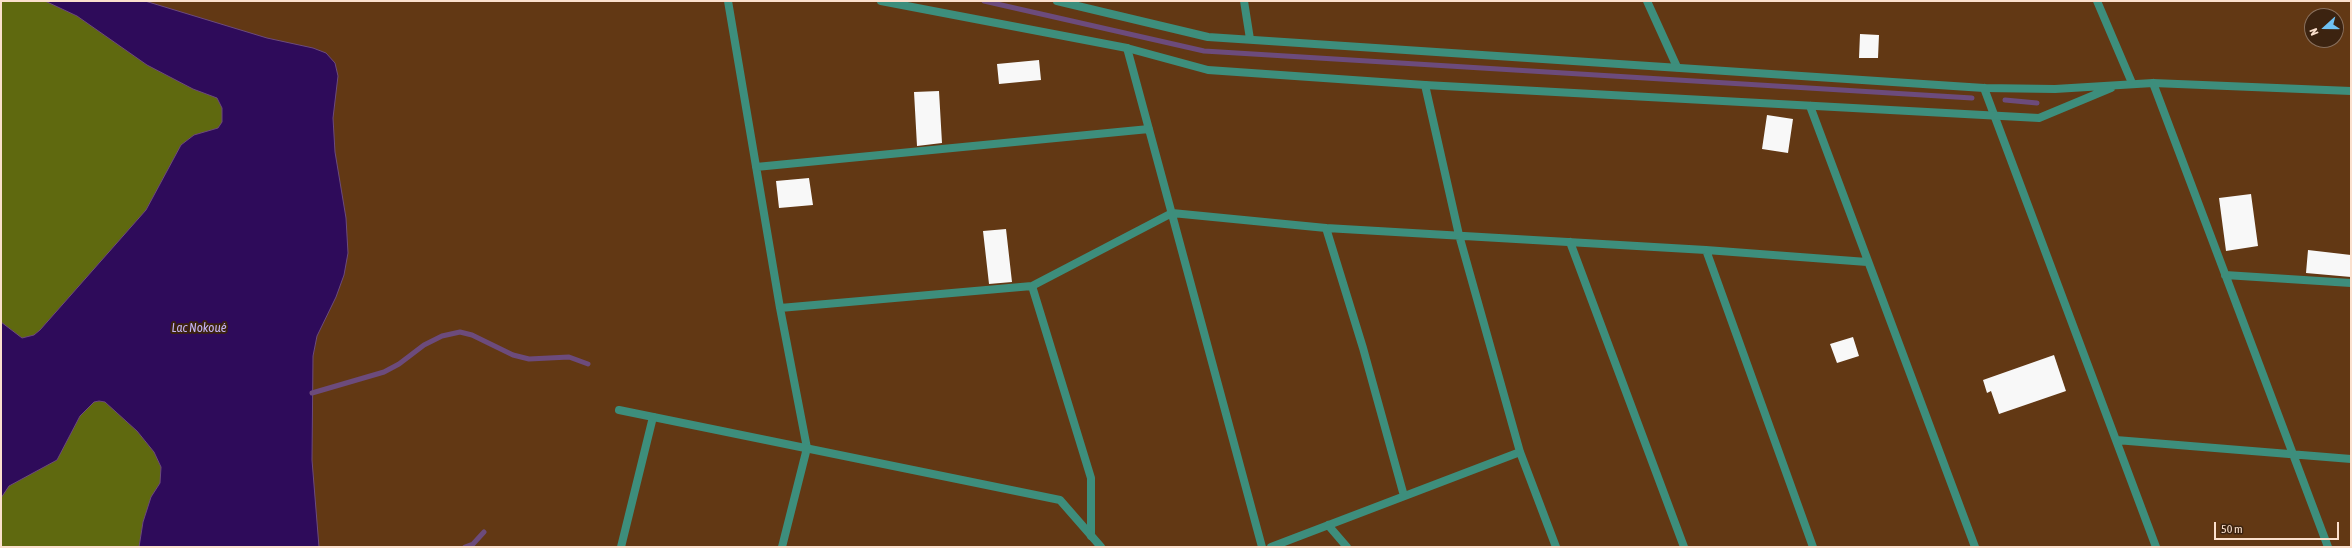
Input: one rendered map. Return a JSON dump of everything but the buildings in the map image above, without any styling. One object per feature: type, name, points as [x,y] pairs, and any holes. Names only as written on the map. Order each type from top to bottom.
[{"type":"street","points":[[728,1],[780,308],[807,448],[782,547]]},
{"type":"street","points":[[881,1],[1127,48],[1208,70],[1425,85],[2039,118],[2118,85]]},
{"type":"street","points":[[1057,1],[1208,37],[1984,88],[2055,89],[2132,83],[2153,83],[2351,91]]},
{"type":"street","points":[[1244,1],[1250,39]]},
{"type":"street","points":[[1647,1],[1677,67]]},
{"type":"street","points":[[2097,1],[2132,83]]},
{"type":"street","points":[[1127,48],[1262,547]]},
{"type":"street","points":[[2153,83],[2328,547]]},
{"type":"street","points":[[1425,85],[1459,235],[1520,452],[1556,547]]},
{"type":"street","points":[[1984,88],[1996,115],[2156,547]]},
{"type":"street","points":[[1810,106],[1867,262],[1975,547]]},
{"type":"street","points":[[756,167],[1149,129]]},
{"type":"street","points":[[780,308],[1032,286],[1172,213],[1326,228],[1706,250],[1867,262]]},
{"type":"street","points":[[1326,228],[1363,348],[1404,496]]},
{"type":"street","points":[[1570,242],[1684,547]]},
{"type":"street","points":[[1706,250],[1813,547]]},
{"type":"street","points":[[2225,274],[2351,283]]},
{"type":"street","points":[[1032,286],[1090,478],[1091,536]]},
{"type":"street","points":[[619,410],[1060,500],[1101,547]]},
{"type":"street","points":[[621,547],[653,417]]},
{"type":"street","points":[[2116,440],[2293,456],[2351,459]]},
{"type":"street","points":[[1271,547],[1520,452]]},
{"type":"street","points":[[1328,525],[1347,547]]},
{"type":"green space","points":[[1,1],[45,1],[77,16],[147,65],[193,89],[217,98],[222,108],[222,122],[218,128],[194,135],[181,145],[146,210],[40,330],[34,335],[22,338],[1,322]]},
{"type":"green space","points":[[94,402],[105,402],[137,431],[154,452],[161,467],[160,483],[151,497],[143,522],[139,547],[1,547],[1,498],[9,486],[57,460],[80,416]]},
{"type":"water","name":"Lac Nokoué","points":[[45,1],[145,1],[267,38],[313,48],[326,53],[335,63],[338,76],[333,118],[335,152],[346,218],[348,253],[344,275],[336,297],[317,336],[313,356],[312,460],[319,547],[139,547],[143,522],[151,497],[160,483],[161,467],[154,452],[137,431],[105,402],[99,401],[94,402],[80,416],[57,460],[9,486],[1,498],[1,322],[22,338],[34,335],[40,330],[146,210],[181,145],[194,135],[218,128],[222,122],[222,108],[217,98],[193,89],[147,65],[77,16]]},
{"type":"waterway","points":[[984,1],[1204,51],[1972,98]]},
{"type":"waterway","points":[[2005,100],[2037,103]]},
{"type":"waterway","points":[[312,393],[384,372],[399,364],[424,345],[442,336],[460,332],[472,335],[513,355],[529,359],[569,357],[588,364]]},
{"type":"waterway","points":[[465,547],[473,544],[484,532]]}]
